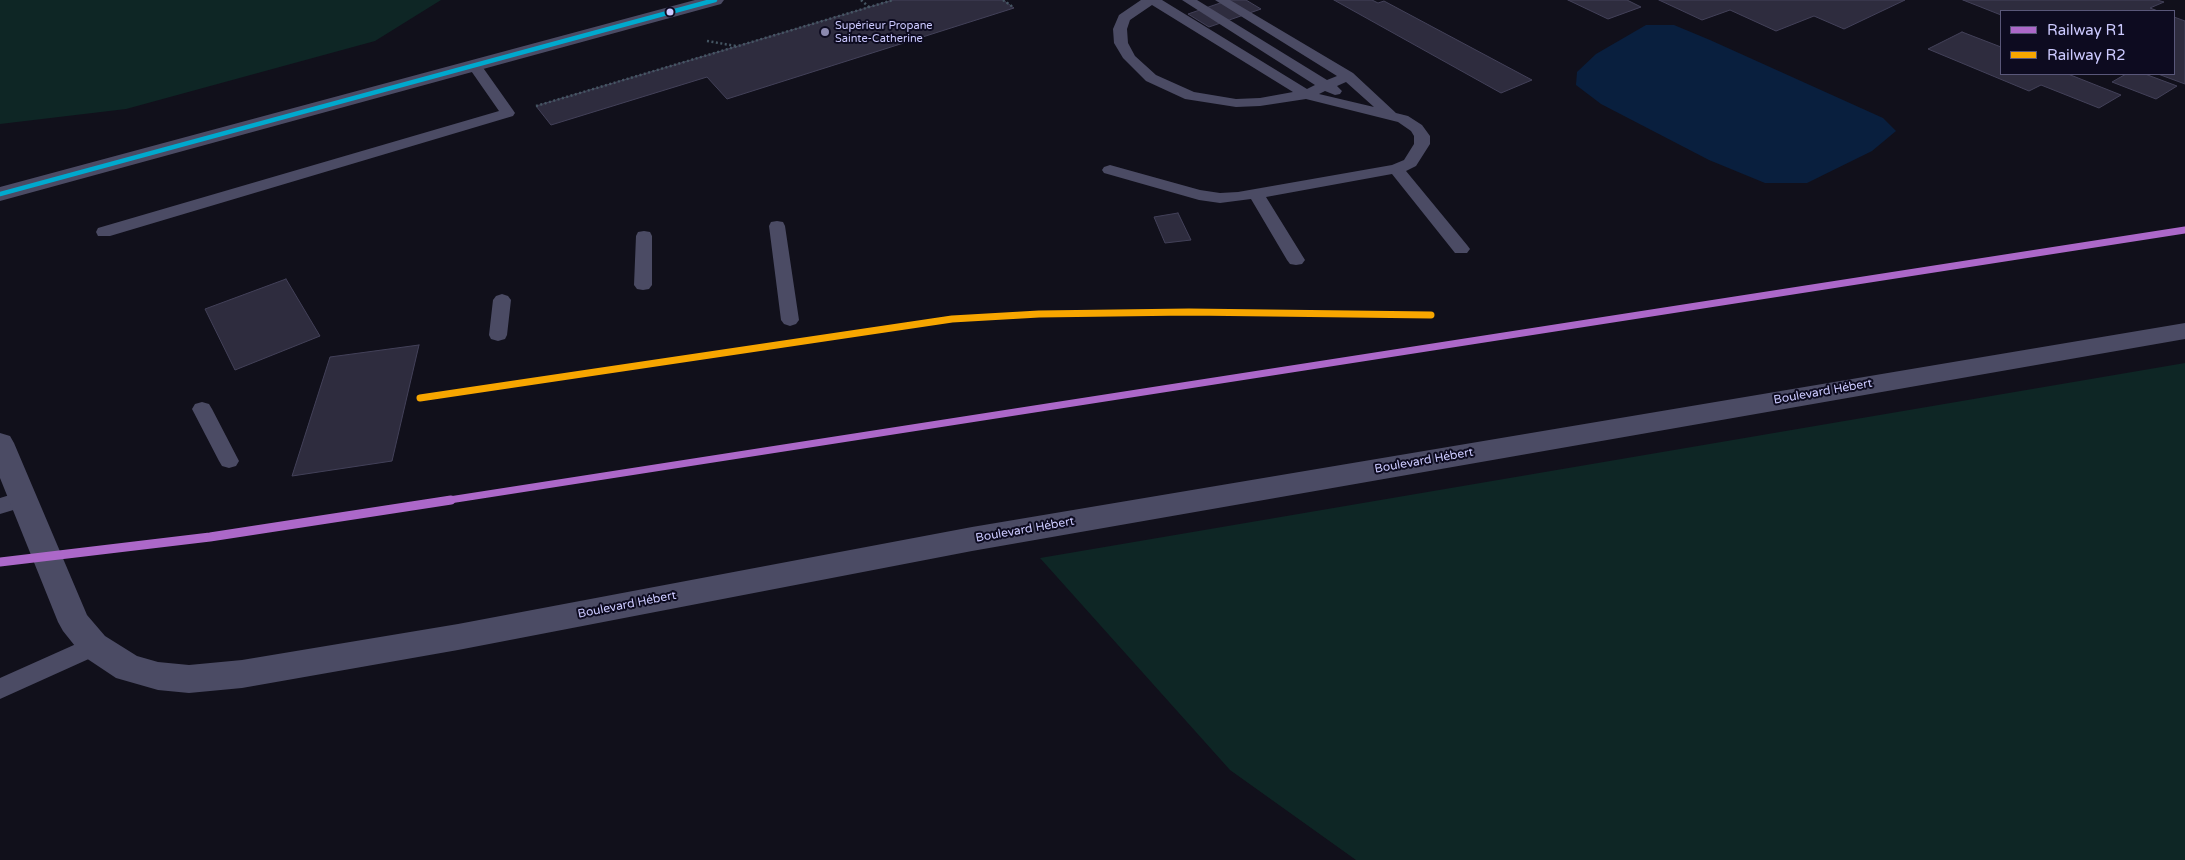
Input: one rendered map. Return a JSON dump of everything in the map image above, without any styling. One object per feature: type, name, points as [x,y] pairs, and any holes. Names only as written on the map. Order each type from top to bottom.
[{"type":"street","points":[[0,194],[715,0]]},
{"type":"street","name":"Boulevard Hébert","points":[[0,443],[11,503],[74,622],[94,646],[128,668],[158,676],[189,679],[242,674],[458,638],[972,539],[2185,331]]},
{"type":"lane","points":[[1110,170],[1199,195],[1220,198],[1256,194],[1396,169],[1410,164],[1418,155],[1422,144],[1422,136],[1417,128],[1390,115],[1307,94],[1152,0],[1133,10],[1124,18],[1120,29],[1121,43],[1130,58],[1151,78],[1190,96],[1236,103],[1260,102],[1307,94],[1348,76]]},
{"type":"lane","points":[[1188,0],[1362,108]]},
{"type":"lane","points":[[1221,0],[1348,76],[1390,115]]},
{"type":"lane","points":[[104,232],[508,112],[474,65]]},
{"type":"lane","points":[[1396,169],[1461,249]]},
{"type":"lane","points":[[1256,194],[1296,260]]},
{"type":"lane","points":[[777,226],[790,320]]},
{"type":"lane","points":[[643,284],[644,236]]},
{"type":"lane","points":[[498,335],[502,300]]},
{"type":"lane","points":[[202,409],[229,461]]},
{"type":"lane","points":[[0,689],[94,646]]},
{"type":"path","points":[[861,0],[869,7]]},
{"type":"path","points":[[536,106],[893,0]]},
{"type":"path","points":[[1003,0],[1013,7]]},
{"type":"path","points":[[707,41],[736,46]]},
{"type":"green space","points":[[0,0],[441,0],[375,41],[126,109],[0,124]]},
{"type":"green space","points":[[2185,363],[2185,860],[1356,860],[1230,770],[1040,558]]},
{"type":"water","points":[[1646,25],[1674,25],[1710,40],[1883,118],[1896,131],[1872,151],[1807,183],[1765,183],[1709,160],[1601,104],[1576,85],[1577,72],[1596,54]]},
{"type":"building","points":[[893,0],[1003,0],[1014,8],[727,99],[707,77],[551,125],[536,106]]},
{"type":"building","points":[[1229,0],[1246,0],[1261,9],[1209,27],[1188,14]]},
{"type":"building","points":[[1334,0],[1372,0],[1378,3],[1384,1],[1532,80],[1501,93]]},
{"type":"building","points":[[1568,0],[1627,0],[1641,7],[1608,19]]},
{"type":"building","points":[[1659,0],[1905,0],[1844,29],[1814,16],[1776,31],[1730,10],[1702,20]]},
{"type":"building","points":[[1963,0],[2157,0],[2164,2],[2150,8],[2155,10],[2000,10],[2000,15]]},
{"type":"building","points":[[2175,17],[2185,21],[2185,84],[2161,75],[2175,75]]},
{"type":"building","points":[[1962,32],[2000,47],[2000,75],[2071,75],[2121,95],[2099,108],[2041,85],[2029,91],[1928,49]]},
{"type":"building","points":[[2124,75],[2148,75],[2177,86],[2156,99],[2112,82]]},
{"type":"building","points":[[1178,213],[1191,240],[1165,243],[1154,217]]},
{"type":"building","points":[[286,279],[320,336],[235,370],[205,309]]},
{"type":"building","points":[[419,345],[392,461],[292,476],[330,357]]},
{"type":"rail line","name":"R1","points":[[0,562],[210,537],[2185,230]]},
{"type":"rail line","name":"R2","points":[[420,398],[952,319],[1039,314],[1189,312],[1431,315]]},
{"type":"transit line","points":[[0,194],[715,0]]},
{"type":"place","name":"Supérieur Propane Sainte-Catherine","points":[[825,32]]}]
